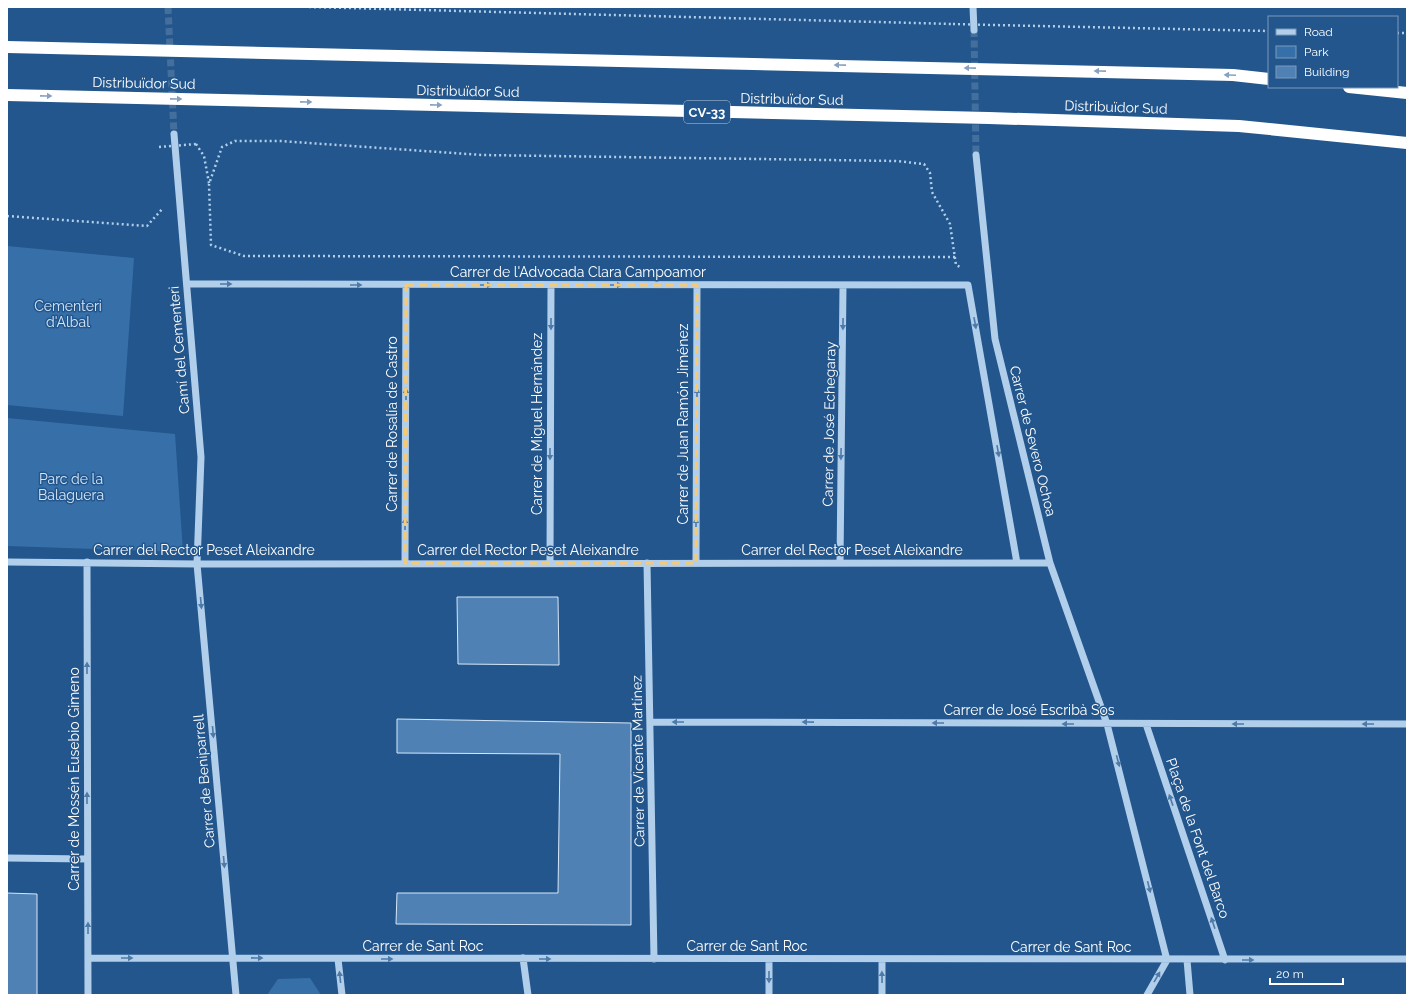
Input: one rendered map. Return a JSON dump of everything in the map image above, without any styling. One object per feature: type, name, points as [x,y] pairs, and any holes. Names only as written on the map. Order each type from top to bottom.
[{"type":"highway","points":[[7,47],[932,67],[1233,75],[1268,79]]},
{"type":"highway","points":[[1359,88],[1407,93]]},
{"type":"highway","name":"Distribuïdor Sud","points":[[7,95],[989,118],[1231,126],[1407,143]]},
{"type":"street","points":[[973,7],[974,30]]},
{"type":"street","name":"Camí del Cementeri","points":[[174,134],[201,457],[197,564]]},
{"type":"street","name":"Carrer de Severo Ochoa","points":[[976,154],[995,339],[1050,562],[1107,724]]},
{"type":"street","name":"Carrer de l'Advocada Clara Campoamor","points":[[187,284],[968,285],[1017,563]]},
{"type":"street","name":"Carrer de Rosalía de Castro","points":[[405,563],[406,285]]},
{"type":"street","name":"Carrer de Miguel Hernández","points":[[550,563],[551,285]]},
{"type":"street","name":"Carrer de Juan Ramón Jiménez","points":[[696,563],[697,285]]},
{"type":"street","name":"Carrer de José Echegaray","points":[[840,563],[843,285]]},
{"type":"street","name":"Carrer del Rector Peset Aleixandre","points":[[7,562],[197,564],[1050,562]]},
{"type":"street","name":"Carrer de Mossén Eusebio Gimeno","points":[[87,562],[88,995]]},
{"type":"street","name":"Carrer de Vicente Martínez","points":[[647,563],[654,959]]},
{"type":"street","name":"Carrer de Beniparrell","points":[[197,564],[236,995]]},
{"type":"street","name":"Carrer de José Escribà Sos","points":[[651,722],[1407,724]]},
{"type":"street","points":[[1107,724],[1167,960],[1147,995]]},
{"type":"street","name":"Plaça de la Font del Barco","points":[[1146,724],[1225,960]]},
{"type":"street","points":[[7,858],[87,859]]},
{"type":"street","name":"Carrer de Sant Roc","points":[[88,958],[1407,959]]},
{"type":"street","points":[[523,958],[528,995]]},
{"type":"street","points":[[338,959],[342,995]]},
{"type":"street","points":[[768,959],[768,995]]},
{"type":"street","points":[[882,959],[882,995]]},
{"type":"street","points":[[1187,960],[1190,995]]},
{"type":"path","points":[[309,7],[993,25],[1268,30]]},
{"type":"path","points":[[209,184],[222,147],[235,141],[280,141],[482,155],[896,161],[924,164],[930,173],[932,192],[950,224],[956,265],[988,271]]},
{"type":"path","points":[[160,154],[159,146],[196,144],[204,156],[209,184],[211,245],[244,256],[955,257]]},
{"type":"path","points":[[7,216],[146,226],[166,205]]},
{"type":"highlighted area","points":[[406,285],[697,285],[696,563],[405,563]]},
{"type":"green space","name":"Cementeri d'Albal","points":[[7,246],[134,258],[123,416],[7,405]]},
{"type":"green space","name":"Parc de la Balaguera","points":[[7,418],[175,434],[183,552],[7,546]]},
{"type":"green space","points":[[310,978],[321,995],[267,995],[278,979]]},
{"type":"building","points":[[457,597],[558,597],[559,665],[458,664]]},
{"type":"building","points":[[397,719],[631,723],[631,925],[396,924],[397,893],[558,893],[560,754],[397,753]]},
{"type":"building","points":[[7,893],[37,894],[37,995],[7,995]]},
{"type":"tunnel","points":[[168,7],[174,134]]},
{"type":"tunnel","points":[[974,30],[976,155]]}]
